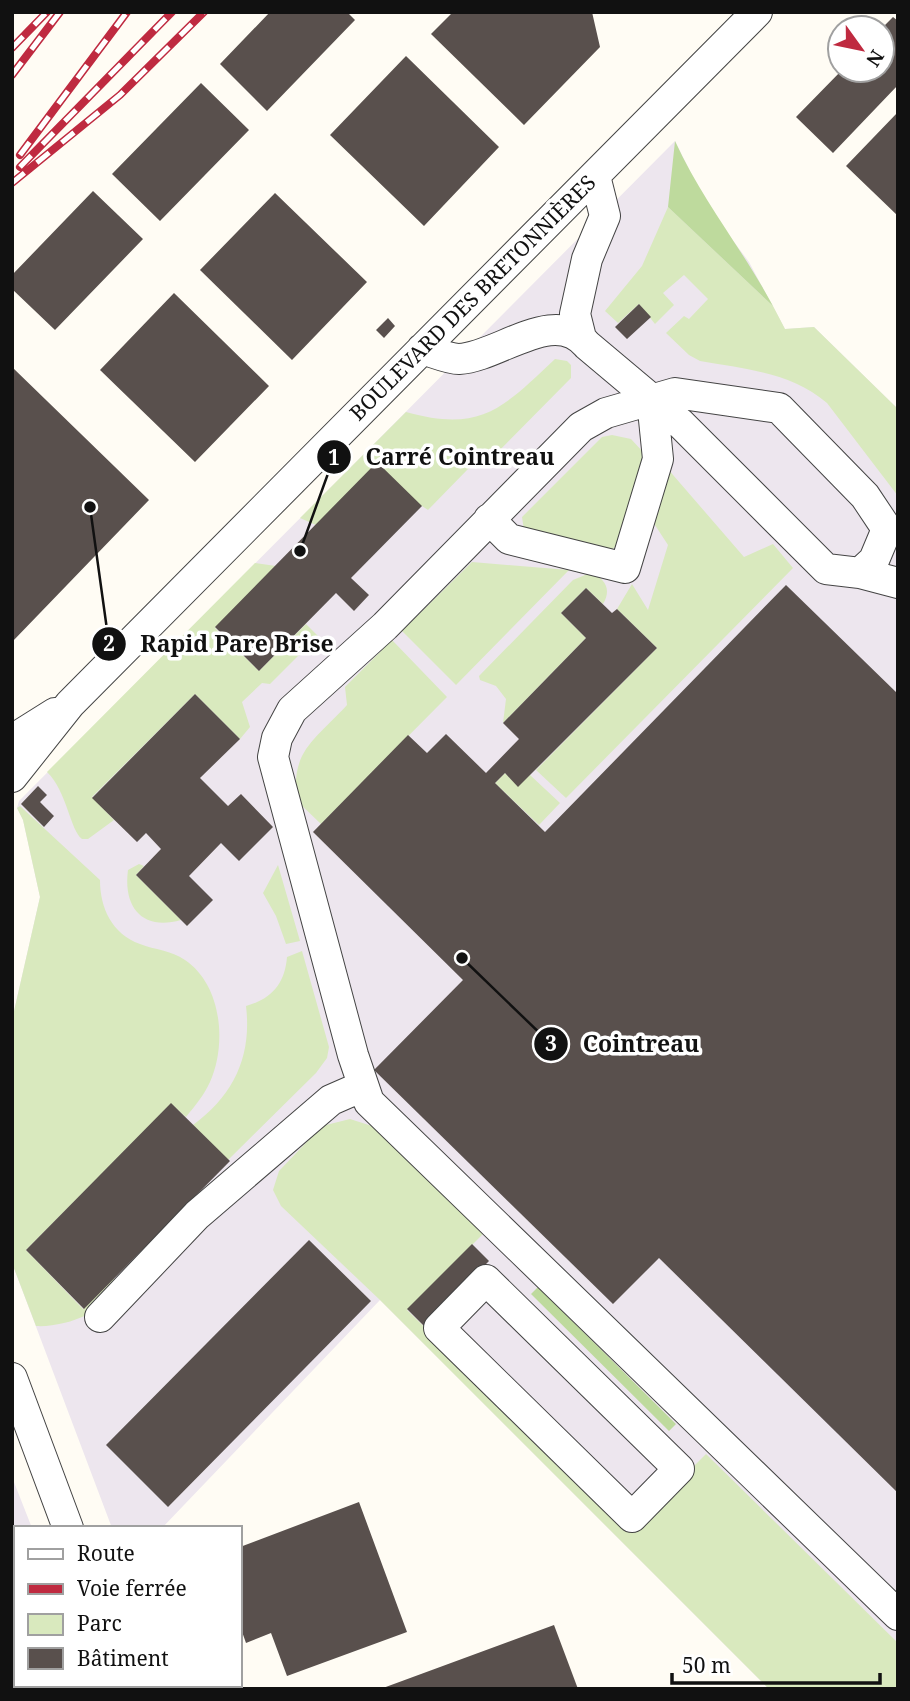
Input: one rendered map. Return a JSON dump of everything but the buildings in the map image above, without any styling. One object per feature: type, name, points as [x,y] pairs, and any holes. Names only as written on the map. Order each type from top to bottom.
[{"type":"street","name":"BOULEVARD DES BRETONNIÈRES","points":[[12,777],[70,704],[757,12]]},
{"type":"street","points":[[581,338],[575,314],[587,259],[605,216],[595,176]]},
{"type":"street","points":[[422,349],[459,359],[515,343],[539,332],[567,329],[681,424],[826,569],[860,573],[898,583]]},
{"type":"street","points":[[860,573],[874,561],[887,529],[865,496],[779,408],[675,393],[606,413],[581,427],[385,626],[292,710],[276,738],[273,757],[369,1102],[710,1436],[898,1615]]},
{"type":"street","points":[[489,519],[509,539],[625,568],[658,459],[652,400]]},
{"type":"street","name":"BOULEVARD DES BRETONNIÈRES","points":[[12,740],[70,704]]},
{"type":"street","points":[[100,1317],[197,1215],[331,1100],[363,1086]]},
{"type":"street","points":[[679,1469],[486,1280],[439,1328],[632,1517],[679,1469],[710,1436]]},
{"type":"street","points":[[12,1378],[67,1526]]},
{"type":"shaded area","points":[[675,141],[708,207],[749,262],[785,329],[814,327],[898,409],[898,1689],[769,1689],[380,1300],[164,1526],[111,1526],[12,1263],[12,1020],[40,897],[23,820],[17,808],[19,801]]},
{"type":"shaded area","points":[[12,1477],[31,1526],[14,1526],[14,1687],[94,1689],[12,1689]]},
{"type":"green space","points":[[675,141],[698,184],[773,306],[668,207]]},
{"type":"green space","points":[[668,207],[773,306],[785,329],[814,327],[898,409],[898,496],[827,403],[813,393],[798,384],[767,373],[700,361],[689,355],[666,333],[684,316],[689,319],[708,299],[684,275],[663,293],[674,305],[655,324],[639,304],[618,323],[605,311],[642,266]]},
{"type":"green space","points":[[555,359],[567,361],[571,365],[571,378],[490,460],[468,469],[428,510],[422,506],[316,525],[300,518],[406,412],[432,418],[454,419],[489,412],[520,391]]},
{"type":"green space","points":[[612,435],[631,439],[644,453],[618,545],[608,552],[524,530],[522,517],[602,437]]},
{"type":"green space","points":[[667,468],[744,557],[773,544],[793,568],[566,798],[536,770],[657,648],[617,609],[632,584],[648,610],[668,545],[653,522]]},
{"type":"green space","points":[[472,562],[569,570],[456,685],[402,631]]},
{"type":"green space","points":[[255,563],[276,566],[215,628],[259,671],[306,624],[318,636],[270,684],[262,683],[242,702],[250,727],[240,739],[195,694],[92,797],[114,820],[88,839],[82,839],[74,827],[59,789],[47,772]]},
{"type":"green space","points":[[590,573],[606,585],[607,594],[603,604],[586,588],[561,613],[586,638],[503,723],[506,699],[496,686],[480,680],[479,676],[573,580]]},
{"type":"green space","points":[[392,640],[447,697],[321,824],[297,801],[297,770],[301,758],[307,747],[347,705],[345,687]]},
{"type":"green space","points":[[505,773],[518,786],[530,775],[560,803],[539,825],[495,783]]},
{"type":"green space","points":[[20,806],[100,880],[105,910],[122,934],[140,944],[180,957],[197,971],[214,1000],[219,1033],[215,1067],[210,1082],[186,1117],[171,1104],[26,1250],[83,1309],[114,1278],[107,1300],[98,1308],[74,1320],[47,1326],[36,1326],[12,1263],[12,1020],[40,897],[23,820],[17,808]]},
{"type":"green space","points":[[139,864],[144,866],[136,875],[181,920],[167,923],[146,919],[132,905],[127,883],[128,870]]},
{"type":"green space","points":[[278,865],[300,941],[286,944],[276,916],[263,893]]},
{"type":"green space","points":[[302,951],[329,1047],[327,1058],[316,1073],[228,1160],[193,1125],[219,1101],[237,1073],[246,1041],[246,1006],[263,999],[276,989],[287,957]]},
{"type":"green space","points":[[350,1119],[375,1127],[483,1234],[407,1310],[631,1529],[706,1454],[898,1643],[898,1689],[769,1689],[380,1300],[281,1206],[273,1190],[279,1171],[322,1126]]},
{"type":"green space","points":[[538,1287],[676,1424],[669,1431],[531,1294]]},
{"type":"railway","points":[[12,48],[47,12]]},
{"type":"railway","points":[[12,75],[60,12]]},
{"type":"railway","points":[[20,155],[127,12]]},
{"type":"railway","points":[[20,167],[172,12]]},
{"type":"railway","points":[[12,183],[120,95],[204,12]]},
{"type":"place","name":"Rapid Pare Brise","points":[[90,507]]},
{"type":"place","name":"Carré Cointreau","points":[[300,551]]},
{"type":"place","name":"Cointreau","points":[[462,958]]}]
